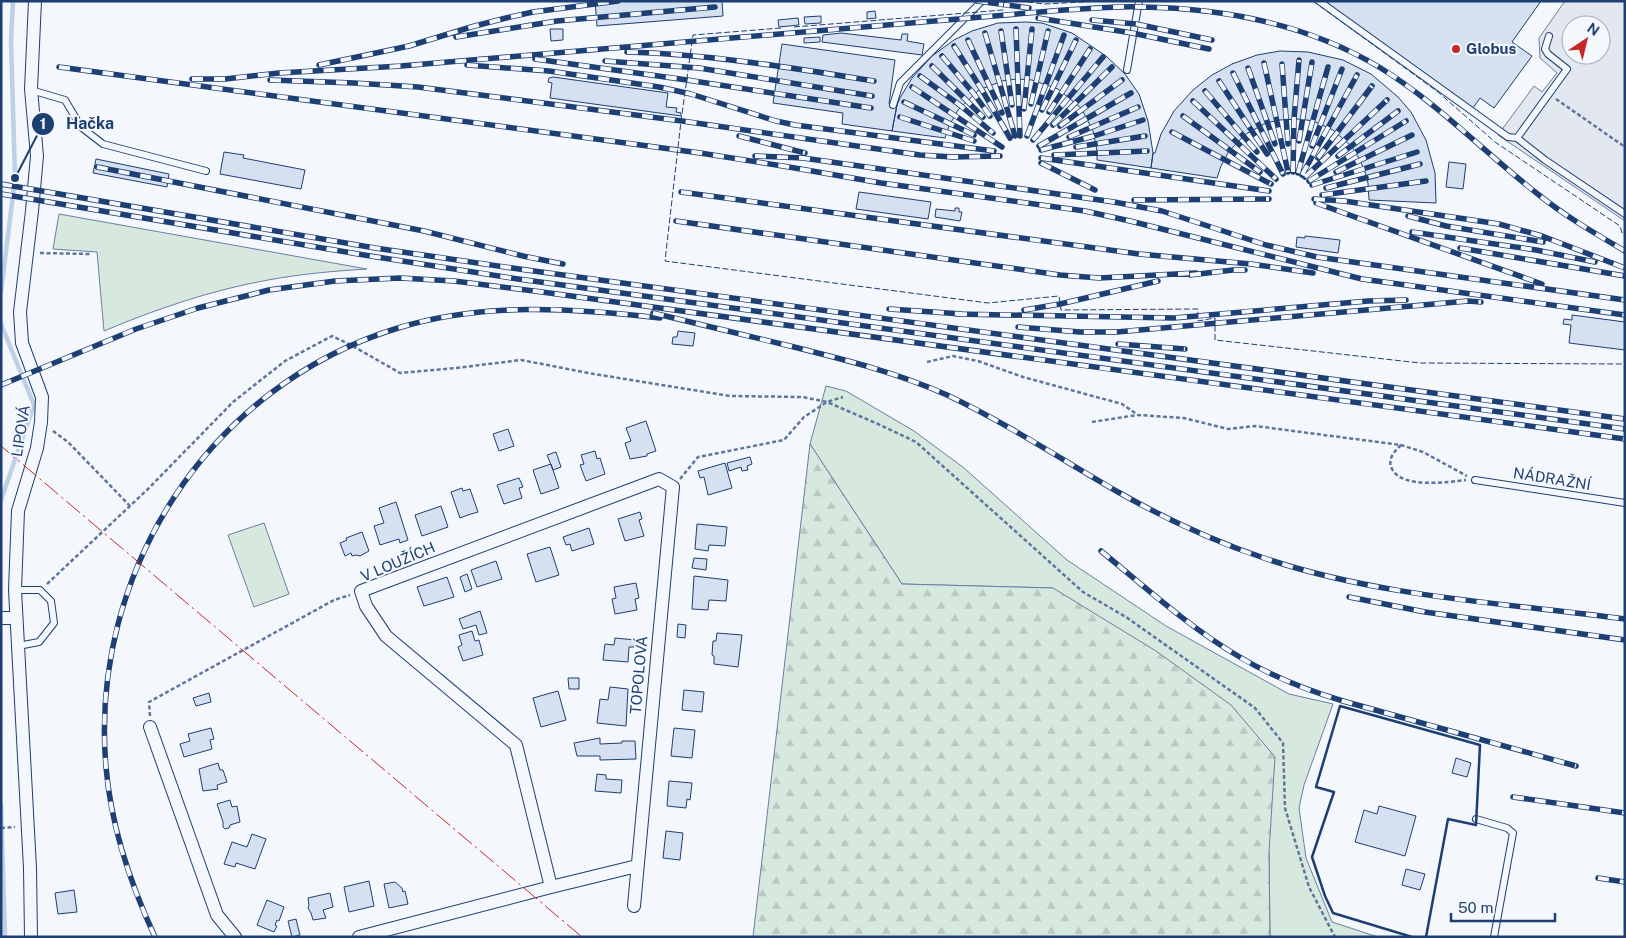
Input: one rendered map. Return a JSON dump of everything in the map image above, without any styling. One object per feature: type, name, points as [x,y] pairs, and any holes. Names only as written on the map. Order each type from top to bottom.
[{"type":"street","points":[[26,253],[37,156],[31,89],[35,1]]},
{"type":"street","name":"LIPOVÁ","points":[[26,253],[20,312],[22,343],[42,397],[42,422],[37,448],[18,510],[15,590],[30,860],[31,937]]},
{"type":"street","name":"V LOUŽÍCH","points":[[552,886],[516,745],[386,636],[366,606],[361,592],[659,480],[673,487]]},
{"type":"street","name":"TOPOLOVÁ","points":[[634,906],[673,487]]},
{"type":"street","points":[[1,618],[16,618]]},
{"type":"street","points":[[150,727],[217,915],[235,937]]},
{"type":"street","points":[[359,937],[552,886],[637,866]]},
{"type":"lane","points":[[893,105],[900,83],[982,1]]},
{"type":"lane","points":[[1127,70],[1139,1]]},
{"type":"lane","points":[[1319,1],[1508,137],[1517,138],[1545,160],[1625,214]]},
{"type":"lane","points":[[1517,138],[1567,69],[1548,54],[1546,49],[1549,36]]},
{"type":"lane","points":[[31,89],[65,100],[81,127],[103,144],[206,171]]},
{"type":"lane","name":"NÁDRAŽNÍ","points":[[1475,480],[1625,503]]},
{"type":"lane","points":[[15,590],[40,590],[51,601],[54,622],[39,642],[18,646]]},
{"type":"lane","points":[[1476,819],[1507,828],[1513,833],[1494,937]]},
{"type":"path","points":[[1549,93],[1625,147]]},
{"type":"path","points":[[26,253],[91,254]]},
{"type":"path","points":[[40,590],[130,506],[234,402],[285,361],[332,336],[352,345],[400,373],[521,360],[730,396],[803,397],[827,402],[916,442],[1083,592],[1126,617],[1255,708],[1283,743],[1285,808],[1309,887],[1335,937]]},
{"type":"path","points":[[927,362],[953,356],[978,361],[1023,377],[1122,404],[1138,415]]},
{"type":"path","points":[[673,487],[698,457],[784,440],[804,417],[827,402],[843,397]]},
{"type":"path","points":[[1092,422],[1138,415],[1184,418],[1228,429],[1255,426],[1401,445],[1423,452],[1475,480]]},
{"type":"path","points":[[42,422],[68,442],[130,506]]},
{"type":"path","points":[[1401,445],[1392,454],[1390,461],[1391,468],[1395,474],[1402,478],[1424,482],[1475,480]]},
{"type":"path","points":[[150,727],[149,702],[334,600],[361,592]]},
{"type":"green space","points":[[59,214],[367,269],[293,276],[247,284],[164,308],[104,331],[97,252],[53,249]]},
{"type":"green space","points":[[826,386],[846,391],[914,431],[964,468],[1067,560],[1166,626],[1289,694],[1333,704],[1304,785],[1299,808],[1306,858],[1332,922],[1378,937],[1270,937],[1269,852],[1053,588],[902,584],[810,444]]},
{"type":"green space","points":[[810,444],[902,584],[1053,588],[1156,651],[1231,705],[1275,757],[1269,852],[1270,937],[753,937]]},
{"type":"green space","points":[[264,523],[289,594],[254,607],[228,535]]},
{"type":"shaded area","points":[[1565,1],[1625,1],[1625,221],[1498,135],[1534,86],[1542,92],[1557,73],[1540,58],[1539,38]]},
{"type":"building","points":[[595,1],[722,1],[723,16],[597,26]]},
{"type":"building","name":"Globus","points":[[1324,1],[1541,1],[1512,42],[1532,56],[1494,108],[1480,98],[1473,108]]},
{"type":"building","points":[[875,11],[876,18],[867,19],[867,12]]},
{"type":"building","points":[[821,16],[821,23],[805,24],[804,17]]},
{"type":"building","points":[[798,18],[799,25],[779,27],[778,20]]},
{"type":"building","points":[[998,23],[1042,23],[1072,33],[1106,56],[1125,74],[1139,94],[1148,121],[1153,153],[1151,168],[1097,160],[1093,131],[1081,108],[1058,89],[1032,80],[1002,81],[979,90],[958,110],[945,138],[892,131],[900,98],[912,78],[932,56],[954,40],[972,31]]},
{"type":"building","points":[[550,29],[563,29],[563,40],[551,41]]},
{"type":"building","points":[[841,33],[901,40],[902,34],[908,34],[907,41],[924,44],[922,55],[822,42],[823,35]]},
{"type":"building","points":[[820,37],[820,42],[804,43],[804,38]]},
{"type":"building","points":[[782,44],[895,60],[889,104],[897,105],[892,131],[842,124],[843,113],[773,103]]},
{"type":"building","points":[[1280,51],[1308,52],[1343,60],[1371,74],[1398,97],[1411,112],[1426,140],[1435,173],[1436,203],[1369,200],[1365,172],[1352,147],[1333,130],[1313,121],[1300,119],[1266,123],[1246,134],[1229,151],[1217,178],[1151,168],[1153,153],[1155,153],[1161,134],[1174,111],[1193,90],[1212,75],[1232,64],[1257,55]]},
{"type":"building","points":[[549,78],[668,93],[666,107],[677,108],[676,112],[681,113],[681,116],[550,98],[552,83],[548,82]]},
{"type":"building","points":[[224,152],[244,155],[243,158],[305,170],[301,189],[220,174]]},
{"type":"building","points":[[96,159],[169,174],[167,187],[93,173]]},
{"type":"building","points":[[1449,162],[1466,164],[1463,189],[1446,187]]},
{"type":"building","points":[[859,192],[931,202],[928,219],[856,209]]},
{"type":"building","points":[[955,208],[959,208],[959,212],[962,212],[960,221],[935,217],[936,209],[955,211]]},
{"type":"building","points":[[1305,236],[1340,240],[1338,253],[1296,247],[1297,237],[1305,238]]},
{"type":"building","points":[[1572,315],[1625,322],[1625,350],[1569,343],[1571,325],[1563,324],[1564,319],[1572,320]]},
{"type":"building","points":[[678,331],[695,333],[693,346],[672,344],[673,337],[677,337]]},
{"type":"building","points":[[646,421],[656,451],[647,454],[647,456],[630,459],[625,443],[631,441],[626,428]]},
{"type":"building","points":[[508,429],[514,446],[499,451],[493,434]]},
{"type":"building","points":[[595,451],[597,459],[600,458],[605,474],[586,481],[580,465],[584,464],[581,455]]},
{"type":"building","points":[[556,452],[561,467],[553,470],[547,455]]},
{"type":"building","points":[[750,457],[752,464],[747,466],[748,470],[742,471],[741,467],[729,471],[727,463]]},
{"type":"building","points":[[725,463],[732,488],[708,495],[704,477],[700,478],[698,471]]},
{"type":"building","points":[[551,464],[559,488],[541,494],[533,470]]},
{"type":"building","points":[[519,478],[523,487],[519,488],[522,498],[504,504],[497,485]]},
{"type":"building","points":[[462,488],[463,491],[470,489],[478,512],[460,518],[451,492]]},
{"type":"building","points":[[396,502],[408,540],[400,543],[399,539],[380,545],[374,526],[384,523],[379,508]]},
{"type":"building","points":[[441,506],[448,527],[422,536],[415,515]]},
{"type":"building","points":[[640,512],[642,519],[639,520],[644,536],[625,541],[618,519]]},
{"type":"building","points":[[697,524],[727,527],[725,546],[709,545],[708,551],[695,549]]},
{"type":"building","points":[[589,528],[594,544],[572,551],[570,544],[566,545],[563,537]]},
{"type":"building","points":[[362,532],[369,551],[360,556],[352,556],[351,553],[345,556],[340,543],[347,540],[346,538]]},
{"type":"building","points":[[550,547],[559,575],[536,582],[527,554]]},
{"type":"building","points":[[694,558],[707,559],[706,570],[692,568]]},
{"type":"building","points":[[496,561],[502,579],[477,587],[471,570]]},
{"type":"building","points":[[467,574],[472,589],[465,592],[460,577]]},
{"type":"building","points":[[694,576],[728,580],[726,601],[709,600],[708,610],[692,609]]},
{"type":"building","points":[[447,577],[454,597],[424,606],[417,587]]},
{"type":"building","points":[[636,583],[639,598],[635,599],[637,610],[615,614],[612,599],[616,598],[614,587]]},
{"type":"building","points":[[480,611],[487,633],[479,635],[476,625],[463,629],[459,619]]},
{"type":"building","points":[[678,624],[686,625],[685,638],[677,637]]},
{"type":"building","points":[[472,631],[475,641],[479,640],[483,655],[463,661],[458,647],[462,645],[459,635]]},
{"type":"building","points":[[717,633],[742,635],[738,667],[714,664],[714,656],[712,655],[713,641],[716,641]]},
{"type":"building","points":[[615,638],[635,640],[634,647],[629,647],[628,662],[603,660],[605,644],[614,645]]},
{"type":"building","points":[[568,678],[579,678],[579,689],[569,689]]},
{"type":"building","points":[[610,687],[628,689],[626,726],[597,723],[600,699],[608,700]]},
{"type":"building","points":[[684,690],[704,692],[702,712],[682,710]]},
{"type":"building","points":[[558,691],[566,720],[541,727],[533,698]]},
{"type":"building","points":[[209,693],[211,702],[196,706],[193,698]]},
{"type":"building","points":[[211,728],[214,739],[210,740],[212,749],[184,757],[180,744],[190,741],[188,734]]},
{"type":"building","points":[[674,728],[695,730],[692,758],[671,756]]},
{"type":"building","points":[[600,738],[600,744],[635,741],[636,759],[600,760],[600,756],[577,756],[574,743]]},
{"type":"building","points":[[1456,758],[1471,763],[1467,777],[1452,773]]},
{"type":"building","points":[[218,763],[220,770],[223,770],[227,782],[217,785],[218,789],[203,791],[199,769]]},
{"type":"building","points":[[597,774],[606,775],[606,779],[622,780],[621,793],[595,791]]},
{"type":"building","points":[[669,781],[692,783],[690,800],[687,799],[686,808],[667,806]]},
{"type":"building","points":[[230,800],[232,807],[237,806],[240,822],[230,825],[229,828],[225,829],[217,804]]},
{"type":"building","points":[[1379,806],[1416,816],[1405,856],[1355,842],[1364,810],[1377,814]]},
{"type":"building","points":[[666,831],[683,833],[680,860],[663,858]]},
{"type":"building","points":[[252,834],[266,839],[255,869],[236,863],[235,867],[224,864],[232,842],[247,847]]},
{"type":"building","points":[[1406,869],[1425,874],[1420,890],[1402,885]]},
{"type":"building","points":[[369,881],[374,906],[349,912],[344,887]]},
{"type":"building","points":[[395,882],[402,888],[403,892],[405,891],[408,904],[389,908],[384,884]]},
{"type":"building","points":[[74,890],[77,912],[58,914],[55,893]]},
{"type":"building","points":[[330,893],[333,907],[323,910],[326,918],[313,920],[308,908],[308,898]]},
{"type":"building","points":[[267,900],[284,907],[279,921],[277,920],[275,925],[277,926],[274,932],[257,925]]},
{"type":"building","points":[[296,919],[300,935],[292,937],[288,921]]},
{"type":"waterway","points":[[1,292],[15,178],[11,40],[13,1]]},
{"type":"waterway","points":[[1,324],[34,405],[1,500]]},
{"type":"waterway","points":[[1,804],[5,937]]},
{"type":"railway","points":[[319,65],[409,46],[471,27],[533,12],[618,1]]},
{"type":"railway","points":[[977,1],[1029,8]]},
{"type":"railway","points":[[456,37],[557,21],[715,7]]},
{"type":"railway","points":[[192,79],[225,79],[279,73],[401,66],[1064,10],[1131,7],[1202,11],[1264,21],[1294,29],[1351,52],[1379,67],[1421,96],[1549,203],[1625,251]]},
{"type":"railway","points":[[1038,18],[1132,33],[1209,49]]},
{"type":"railway","points":[[1092,20],[1136,24],[1212,40]]},
{"type":"railway","points":[[1016,29],[1020,136]]},
{"type":"railway","points":[[1024,109],[1032,29]]},
{"type":"railway","points":[[1001,31],[1012,105]]},
{"type":"railway","points":[[1031,104],[1048,31]]},
{"type":"railway","points":[[985,33],[1015,136]]},
{"type":"railway","points":[[1027,136],[1064,35]]},
{"type":"railway","points":[[968,40],[1002,113]]},
{"type":"railway","points":[[1042,110],[1076,40]]},
{"type":"railway","points":[[954,46],[1010,138]]},
{"type":"railway","points":[[1049,112],[1090,49]]},
{"type":"railway","points":[[627,52],[720,59],[874,81]]},
{"type":"railway","points":[[942,56],[990,116]]},
{"type":"railway","points":[[1033,140],[1103,57]]},
{"type":"railway","points":[[535,59],[871,108]]},
{"type":"railway","points":[[1293,172],[1294,119],[1299,60]]},
{"type":"railway","points":[[605,61],[699,68],[872,96]]},
{"type":"railway","points":[[1299,141],[1312,62]]},
{"type":"railway","points":[[1264,63],[1288,172]]},
{"type":"railway","points":[[1282,64],[1288,144]]},
{"type":"railway","points":[[467,65],[549,71],[659,87],[691,94],[776,121],[795,125],[994,151]]},
{"type":"railway","points":[[932,66],[983,117]]},
{"type":"railway","points":[[59,67],[700,153],[881,183],[1085,211],[1362,279],[1625,315]]},
{"type":"railway","points":[[1053,125],[1112,67]]},
{"type":"railway","points":[[1298,173],[1328,67]]},
{"type":"railway","points":[[1248,68],[1275,144]]},
{"type":"railway","points":[[1312,146],[1342,69]]},
{"type":"railway","points":[[1233,73],[1283,174]]},
{"type":"railway","points":[[1302,175],[1357,75]]},
{"type":"railway","points":[[920,76],[961,106],[993,133]]},
{"type":"railway","points":[[270,80],[418,87],[682,121],[920,155],[953,157],[1000,156]]},
{"type":"railway","points":[[1060,126],[1122,80]]},
{"type":"railway","points":[[1219,81],[1267,154]]},
{"type":"railway","points":[[1318,158],[1372,86]]},
{"type":"railway","points":[[912,87],[1002,147]]},
{"type":"railway","points":[[1205,91],[1257,152]]},
{"type":"railway","points":[[1039,146],[1131,93]]},
{"type":"railway","points":[[1305,177],[1387,100]]},
{"type":"railway","points":[[1193,101],[1276,179]]},
{"type":"railway","points":[[904,102],[974,135]]},
{"type":"railway","points":[[1069,137],[1138,107]]},
{"type":"railway","points":[[1338,156],[1398,111]]},
{"type":"railway","points":[[1183,116],[1260,172]]},
{"type":"railway","points":[[900,117],[974,141]]},
{"type":"railway","points":[[1041,150],[1094,136],[1143,120]]},
{"type":"railway","points":[[1309,181],[1406,121]]},
{"type":"railway","points":[[1172,132],[1271,184]]},
{"type":"railway","points":[[1336,172],[1412,135]]},
{"type":"railway","points":[[739,136],[805,153]]},
{"type":"railway","points":[[1076,147],[1145,136]]},
{"type":"railway","points":[[1054,155],[1147,151]]},
{"type":"railway","points":[[1312,185],[1417,152]]},
{"type":"railway","points":[[755,156],[803,158],[1114,202],[1162,211],[1266,245],[1317,257],[1625,300]]},
{"type":"railway","points":[[1041,158],[1269,191]]},
{"type":"railway","points":[[1041,163],[1095,190]]},
{"type":"railway","points":[[1326,188],[1420,164]]},
{"type":"railway","points":[[97,167],[424,231],[563,264]]},
{"type":"railway","points":[[1322,195],[1426,181]]},
{"type":"railway","points":[[1,184],[375,248],[519,269],[1625,419]]},
{"type":"railway","points":[[681,192],[1139,254],[1251,264],[1313,273]]},
{"type":"railway","points":[[1,194],[518,279],[1625,429]]},
{"type":"railway","points":[[1134,200],[1269,199]]},
{"type":"railway","points":[[1314,199],[1344,201],[1499,224],[1542,236],[1625,268]]},
{"type":"railway","points":[[1316,203],[1542,284]]},
{"type":"railway","points":[[1408,216],[1446,226],[1543,242]]},
{"type":"railway","points":[[676,221],[1060,275],[1099,278],[1196,273]]},
{"type":"railway","points":[[1412,232],[1536,250],[1595,262]]},
{"type":"railway","points":[[1460,248],[1625,276]]},
{"type":"railway","points":[[1190,275],[1245,270]]},
{"type":"railway","points":[[1,385],[136,329],[198,308],[269,290],[335,281],[400,278],[454,281],[542,292],[1625,439]]},
{"type":"railway","points":[[1024,310],[1060,304],[1158,281]]},
{"type":"railway","points":[[956,314],[1174,318],[1368,301],[1406,300]]},
{"type":"railway","points":[[1018,327],[1080,332],[1117,332],[1468,301],[1481,302]]},
{"type":"railway","points":[[889,309],[962,314]]},
{"type":"railway","points":[[155,937],[130,875],[112,811],[106,767],[106,694],[118,624],[141,557],[175,496],[219,441],[271,393],[331,355],[398,328],[463,314],[495,311],[561,310],[660,318]]},
{"type":"railway","points":[[653,313],[852,362],[928,387],[991,417],[1153,511],[1208,537],[1264,558],[1352,582],[1397,590],[1625,619]]},
{"type":"railway","points":[[1118,344],[1185,349]]},
{"type":"railway","points":[[1101,551],[1168,606],[1220,645],[1276,676],[1343,701],[1576,766]]},
{"type":"railway","points":[[1349,597],[1425,612],[1625,640]]},
{"type":"railway","points":[[1513,797],[1625,813]]},
{"type":"railway","points":[[1598,878],[1625,882]]},
{"type":"fence","points":[[794,27],[1003,10],[1004,1]]},
{"type":"fence","points":[[1019,1],[1045,4],[1101,1]]},
{"type":"fence","points":[[1313,1],[1438,92],[1495,142],[1620,226],[1622,233],[1625,234]]},
{"type":"fence","points":[[781,28],[693,35],[665,261],[988,303],[1059,296],[1061,310],[1198,309],[1198,321],[1215,318],[1215,340],[1420,363],[1625,364]]},
{"type":"wall","points":[[1412,937],[1333,913],[1325,896],[1312,857],[1334,792],[1316,787],[1340,706],[1480,745],[1476,825],[1448,819],[1426,937]]},
{"type":"power","points":[[1,446],[582,937]]},
{"type":"place","name":"Globus","points":[[1456,49]]},
{"type":"place","name":"Hačka","points":[[15,178]]}]
